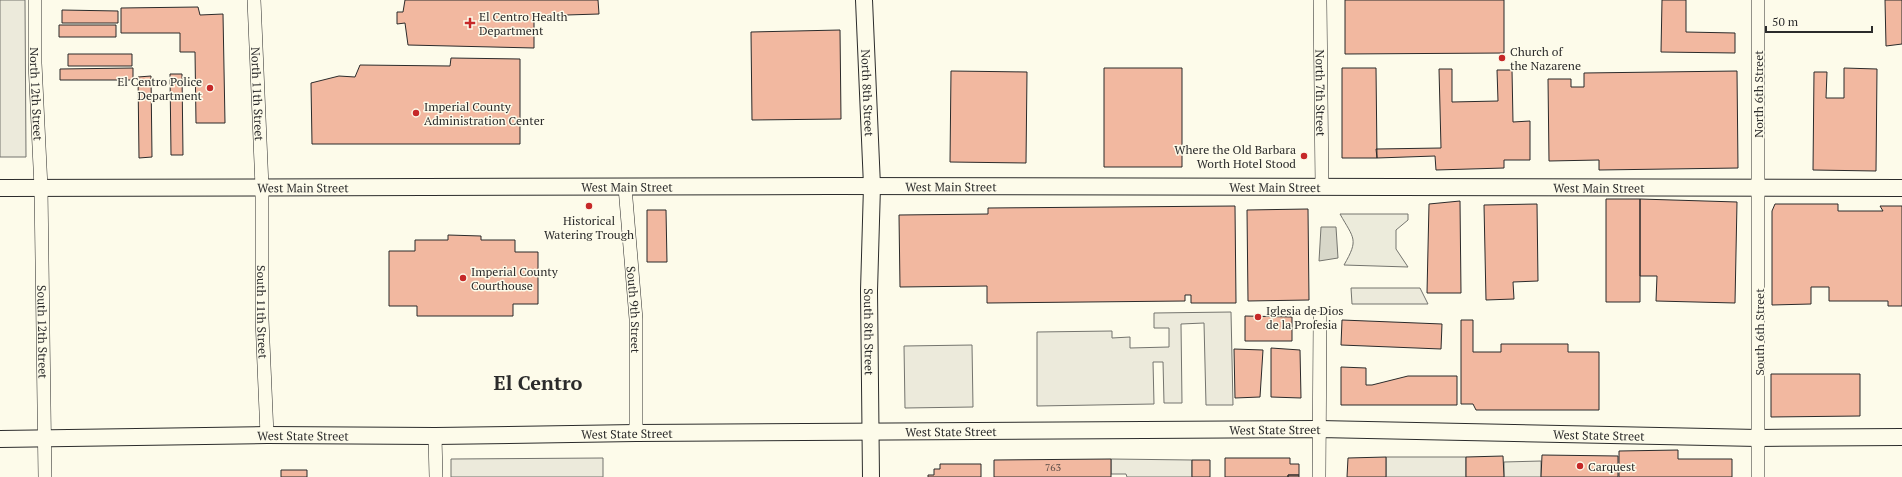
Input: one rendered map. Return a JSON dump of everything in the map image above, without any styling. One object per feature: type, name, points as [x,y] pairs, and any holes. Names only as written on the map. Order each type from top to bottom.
[{"type":"street","name":"North 12th Street","points":[[35,0],[35,63],[41,188]]},
{"type":"street","name":"North 11th Street","points":[[254,0],[262,187]]},
{"type":"street","name":"North 8th Street","points":[[864,0],[872,186]]},
{"type":"street","name":"North 7th Street","points":[[1320,0],[1322,187]]},
{"type":"street","name":"North 6th Street","points":[[1758,0],[1759,187]]},
{"type":"street","name":"West Main Street","points":[[0,188],[872,186],[1902,188]]},
{"type":"street","name":"South 8th Street","points":[[871,477],[869,291],[872,186]]},
{"type":"street","name":"South 11th Street","points":[[262,187],[262,319],[267,435]]},
{"type":"street","name":"South 9th Street","points":[[625,187],[636,319],[636,433]]},
{"type":"street","name":"South 6th Street","points":[[1758,477],[1759,187]]},
{"type":"street","name":"South 12th Street","points":[[41,188],[45,477]]},
{"type":"street","points":[[1319,477],[1320,318]]},
{"type":"street","name":"West State Street","points":[[0,439],[267,435],[436,436],[636,433],[1319,429],[1758,438],[1902,437]]},
{"type":"street","points":[[436,436],[436,477]]},
{"type":"shaded area","points":[[0,0],[25,0],[26,157],[0,157]]},
{"type":"shaded area","points":[[1340,214],[1408,214],[1408,220],[1396,230],[1396,249],[1408,267],[1344,265],[1352,250],[1353,239]]},
{"type":"shaded area","points":[[1321,227],[1336,227],[1338,258],[1319,261]]},
{"type":"shaded area","points":[[1351,288],[1420,288],[1428,304],[1352,304]]},
{"type":"shaded area","points":[[1231,312],[1233,405],[1206,405],[1204,323],[1181,324],[1182,403],[1164,403],[1163,362],[1153,362],[1154,404],[1037,406],[1037,332],[1112,331],[1112,338],[1130,337],[1130,348],[1169,347],[1169,328],[1154,328],[1154,313]]},
{"type":"shaded area","points":[[972,345],[973,407],[905,408],[904,346]]},
{"type":"shaded area","points":[[1386,457],[1466,457],[1466,477],[1386,477]]},
{"type":"shaded area","points":[[603,458],[603,477],[451,477],[451,459]]},
{"type":"shaded area","points":[[1111,459],[1192,460],[1192,477],[1127,477],[1126,474],[1111,474]]},
{"type":"shaded area","points":[[1541,461],[1541,477],[1504,477],[1504,462]]},
{"type":"building","name":"El Centro Health Department","points":[[405,0],[598,0],[599,14],[534,16],[534,48],[408,45],[405,23],[397,24],[397,12],[403,12]]},
{"type":"building","points":[[1345,0],[1504,0],[1504,53],[1345,54]]},
{"type":"building","points":[[1662,0],[1686,0],[1686,32],[1735,33],[1735,53],[1661,52]]},
{"type":"building","points":[[1885,0],[1902,0],[1902,44],[1886,46]]},
{"type":"building","name":"El Centro Police Department","points":[[198,7],[200,15],[223,14],[225,123],[196,123],[195,52],[180,52],[180,33],[121,33],[121,8]]},
{"type":"building","points":[[62,10],[118,11],[118,23],[62,23]]},
{"type":"building","points":[[59,25],[116,25],[116,37],[59,37]]},
{"type":"building","points":[[840,30],[841,119],[752,120],[751,32]]},
{"type":"building","points":[[68,54],[132,54],[132,66],[68,66]]},
{"type":"building","name":"Imperial County Administration Center","points":[[451,58],[520,59],[520,144],[312,144],[311,83],[339,76],[355,77],[360,65],[450,66]]},
{"type":"building","points":[[133,68],[133,80],[60,80],[60,69]]},
{"type":"building","points":[[1104,68],[1182,68],[1182,167],[1104,167]]},
{"type":"building","points":[[1342,68],[1376,68],[1377,158],[1342,158]]},
{"type":"building","points":[[1844,68],[1877,69],[1876,171],[1813,170],[1814,72],[1827,72],[1826,98],[1844,98]]},
{"type":"building","points":[[1439,69],[1452,69],[1452,102],[1498,101],[1497,70],[1512,70],[1513,122],[1530,121],[1530,160],[1504,160],[1504,168],[1436,170],[1435,156],[1377,158],[1376,149],[1441,148]]},
{"type":"building","points":[[951,71],[1027,72],[1026,163],[950,162]]},
{"type":"building","points":[[1737,71],[1738,168],[1599,170],[1599,160],[1549,161],[1548,79],[1571,79],[1571,87],[1584,87],[1584,73]]},
{"type":"building","points":[[170,74],[182,74],[183,155],[171,155]]},
{"type":"building","points":[[151,76],[152,157],[139,158],[138,77]]},
{"type":"building","points":[[1606,199],[1640,199],[1640,302],[1606,302]]},
{"type":"building","points":[[1640,199],[1737,202],[1735,303],[1656,301],[1657,276],[1640,276]]},
{"type":"building","points":[[1460,201],[1461,293],[1427,293],[1429,204]]},
{"type":"building","points":[[1537,204],[1538,281],[1513,282],[1514,299],[1486,300],[1484,205]]},
{"type":"building","points":[[1775,204],[1838,204],[1838,211],[1883,211],[1880,206],[1902,206],[1902,306],[1888,306],[1888,301],[1829,301],[1829,287],[1811,287],[1811,304],[1772,305],[1772,211]]},
{"type":"building","points":[[1235,206],[1236,303],[1191,303],[1191,295],[1185,295],[1185,301],[987,303],[987,286],[900,287],[899,215],[988,214],[988,208]]},
{"type":"building","points":[[1308,209],[1309,300],[1248,301],[1247,210]]},
{"type":"building","points":[[647,210],[666,210],[667,262],[647,262]]},
{"type":"building","name":"Imperial County Courthouse","points":[[448,235],[481,236],[481,240],[515,240],[515,252],[538,252],[538,304],[513,304],[513,316],[417,316],[417,306],[389,306],[389,251],[415,251],[415,240],[448,240]]},
{"type":"building","points":[[1245,316],[1292,317],[1292,341],[1245,341]]},
{"type":"building","points":[[1342,320],[1442,324],[1441,349],[1341,345]]},
{"type":"building","points":[[1461,320],[1473,320],[1473,352],[1501,352],[1501,344],[1568,344],[1568,352],[1599,352],[1599,410],[1476,410],[1473,404],[1461,404]]},
{"type":"building","points":[[1271,348],[1300,350],[1301,398],[1271,397]]},
{"type":"building","points":[[1234,349],[1263,350],[1260,397],[1235,398]]},
{"type":"building","points":[[1341,367],[1366,368],[1366,385],[1372,385],[1408,376],[1457,376],[1457,405],[1341,405]]},
{"type":"building","points":[[1771,374],[1860,374],[1860,416],[1771,417]]},
{"type":"building","points":[[1678,450],[1678,459],[1732,459],[1732,477],[1619,477],[1619,451]]},
{"type":"building","name":"Carquest","points":[[1542,455],[1618,456],[1618,477],[1541,477]]},
{"type":"building","points":[[1503,456],[1504,477],[1466,477],[1466,457]]},
{"type":"building","points":[[1386,457],[1386,477],[1347,477],[1348,458]]},
{"type":"building","points":[[1225,458],[1290,458],[1290,464],[1299,464],[1299,475],[1288,475],[1288,477],[1225,477]]},
{"type":"building","points":[[1111,459],[1111,477],[994,477],[994,460]]},
{"type":"building","points":[[1192,460],[1210,460],[1210,477],[1192,477]]},
{"type":"building","points":[[940,464],[981,464],[981,477],[928,477],[928,475],[934,475],[934,469],[940,469]]},
{"type":"building","points":[[281,470],[307,470],[307,477],[281,477]]},
{"type":"building","points":[[1288,475],[1299,475],[1299,477],[1288,477]]},
{"type":"place","name":"El Centro Health Department","points":[[470,23]]},
{"type":"place","name":"Church of the Nazarene","points":[[1502,58]]},
{"type":"place","name":"El Centro Police Department","points":[[210,88]]},
{"type":"place","name":"Imperial County Administration Center","points":[[416,113]]},
{"type":"place","name":"Where the Old Barbara Worth Hotel Stood","points":[[1304,156]]},
{"type":"place","name":"Historical Watering Trough","points":[[589,206]]},
{"type":"place","name":"Imperial County Courthouse","points":[[463,278]]},
{"type":"place","name":"Iglesia de Dios de la Profesia","points":[[1258,317]]},
{"type":"place","name":"Carquest","points":[[1580,466]]},
{"type":"district","name":"El Centro","points":[[538,382]]}]
